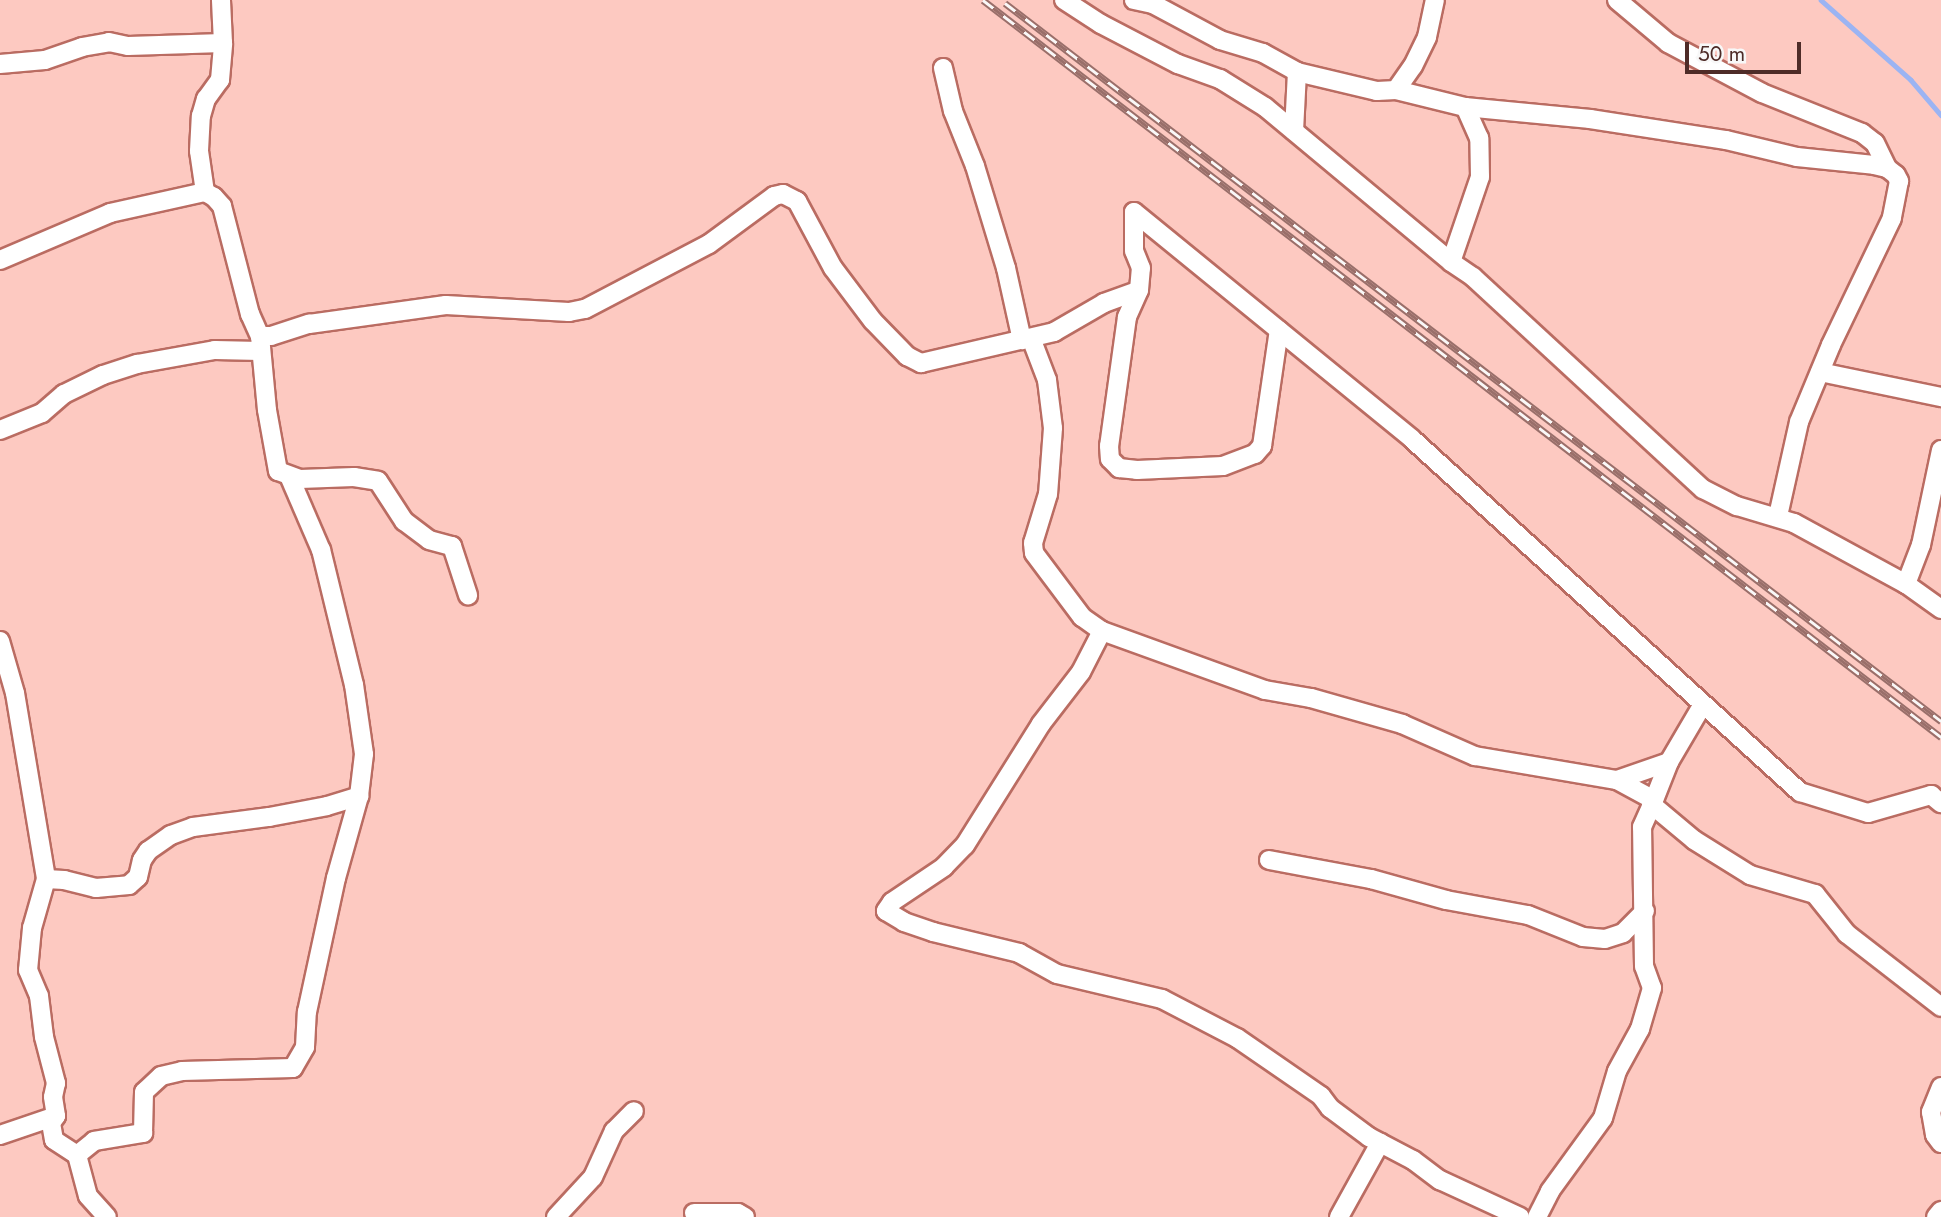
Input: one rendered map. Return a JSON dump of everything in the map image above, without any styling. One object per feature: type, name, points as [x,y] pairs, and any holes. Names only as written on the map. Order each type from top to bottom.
[{"type":"street","points":[[221,0],[223,43],[220,80],[206,99],[201,116],[199,151],[205,192],[222,206],[260,344],[278,471],[290,478],[354,477],[378,481],[404,521],[429,540],[452,546],[468,594]]},
{"type":"street","points":[[1064,0],[1178,64],[1220,79],[1265,107],[1451,262],[1473,277],[1703,489],[1737,506],[1778,516],[1906,584],[1941,609]]},
{"type":"street","points":[[1134,0],[1153,4],[1220,40],[1263,53],[1297,72],[1368,90],[1396,90],[1465,107],[1604,121],[1726,140],[1797,157],[1887,168]]},
{"type":"street","points":[[1396,90],[1427,37],[1435,0]]},
{"type":"street","points":[[1617,0],[1668,43],[1762,93],[1862,133],[1875,143],[1887,168],[1899,181],[1892,218],[1799,422],[1778,516]]},
{"type":"street","points":[[0,64],[45,61],[82,47],[109,42],[128,46],[223,43]]},
{"type":"street","points":[[943,68],[953,111],[975,166],[1026,339],[1047,380],[1053,428],[1048,494],[1033,543],[1034,553],[1082,617],[1102,631],[1265,690],[1311,698],[1402,724],[1475,756],[1617,780],[1653,802],[1694,840],[1750,875],[1815,894],[1847,934],[1941,1007]]},
{"type":"street","points":[[1294,131],[1297,72]]},
{"type":"street","points":[[1451,262],[1480,177],[1479,138],[1465,107]]},
{"type":"street","points":[[0,260],[110,213],[205,192]]},
{"type":"street","points":[[0,430],[42,413],[64,394],[136,364],[260,344],[271,336],[309,324],[446,305],[569,312],[585,309],[709,244],[774,196],[783,194],[797,201],[833,268],[873,321],[907,356],[921,363],[1054,332],[1104,303],[1139,290]]},
{"type":"street","points":[[1279,330],[1262,446],[1255,454],[1223,466],[1137,470],[1119,468],[1110,459],[1109,446],[1127,317],[1139,290],[1140,268],[1134,251],[1134,212],[1279,330],[1412,439],[1800,792],[1868,813],[1931,795],[1941,803]]},
{"type":"street","points":[[1820,372],[1941,397]]},
{"type":"street","points":[[1906,584],[1921,545],[1941,450]]},
{"type":"street","points":[[78,1155],[94,1141],[143,1133],[144,1092],[162,1076],[182,1071],[293,1068],[305,1047],[307,1012],[336,878],[359,796],[364,754],[354,685],[321,550],[290,478]]},
{"type":"street","points":[[1102,631],[1081,673],[1041,724],[965,845],[944,867],[892,902],[886,911],[904,922],[933,932],[1018,953],[1057,974],[1162,999],[1237,1038],[1321,1096],[1330,1108],[1380,1143],[1413,1160],[1440,1180],[1520,1217]]},
{"type":"street","points":[[0,641],[15,693],[46,879],[32,928],[27,970],[38,996],[44,1037],[56,1083],[53,1097],[56,1116],[51,1123],[54,1140],[78,1155],[88,1196],[107,1217]]},
{"type":"street","points":[[1537,1217],[1550,1191],[1603,1118],[1617,1071],[1640,1028],[1652,988],[1644,966],[1646,911],[1642,827],[1669,762],[1703,704]]},
{"type":"street","points":[[1617,780],[1669,762]]},
{"type":"street","points":[[46,879],[64,880],[96,888],[129,885],[138,877],[142,860],[148,851],[171,835],[192,827],[327,806],[359,796]]},
{"type":"street","points":[[1269,860],[1371,879],[1446,900],[1528,915],[1558,930],[1583,937],[1605,939],[1623,933],[1646,911]]},
{"type":"street","points":[[1941,1087],[1931,1112],[1935,1135],[1941,1143]]},
{"type":"street","points":[[556,1217],[593,1177],[614,1131],[634,1111]]},
{"type":"street","points":[[0,1135],[56,1116]]},
{"type":"street","points":[[1339,1217],[1380,1143]]},
{"type":"street","points":[[1936,1217],[1941,1211]]},
{"type":"street","points":[[694,1213],[738,1213],[745,1217]]},
{"type":"waterway","points":[[1821,0],[1911,80],[1941,115]]},
{"type":"railway","points":[[983,0],[1941,737]]},
{"type":"railway","points":[[1005,3],[1941,721]]}]
